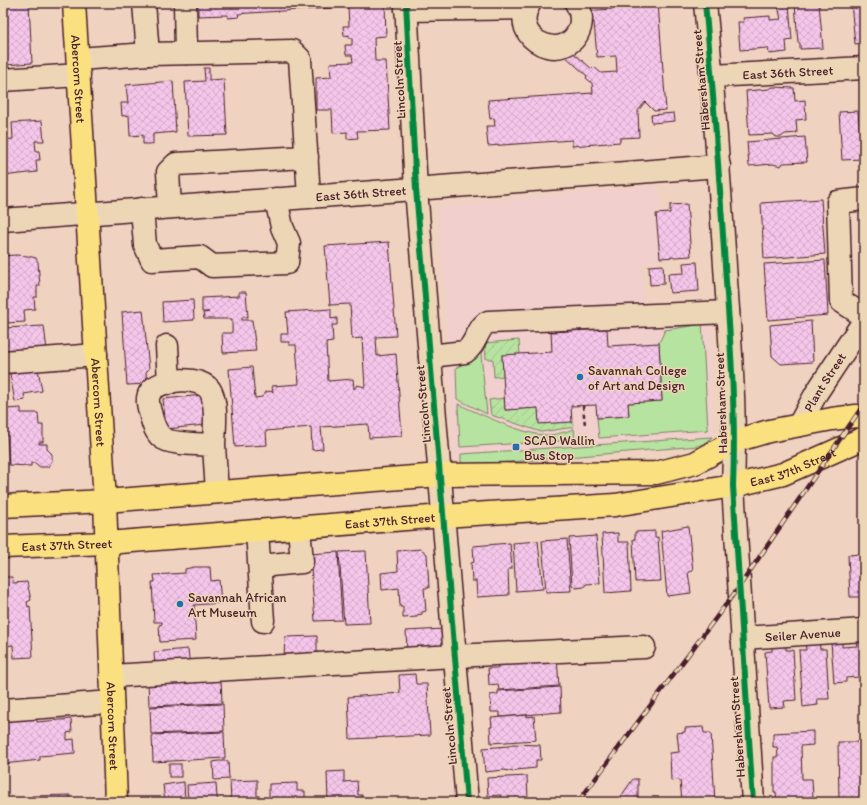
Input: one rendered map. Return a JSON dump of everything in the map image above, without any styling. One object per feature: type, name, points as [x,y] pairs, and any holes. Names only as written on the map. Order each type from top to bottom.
[{"type":"main road","name":"Abercorn Street","points":[[74,3],[105,501],[116,802]]},
{"type":"main road","points":[[3,506],[105,501],[440,475],[656,473],[695,463],[735,442],[769,431],[856,416],[864,417]]},
{"type":"main road","name":"East 37th Street","points":[[3,548],[107,543],[443,516],[615,505],[732,486],[783,474],[864,438]]},
{"type":"street","points":[[144,3],[148,54]]},
{"type":"street","points":[[185,3],[186,53]]},
{"type":"street","points":[[406,7],[528,5],[525,17],[526,27],[530,35],[537,42],[546,46],[555,47],[565,44],[573,39],[578,31],[581,21],[576,3]]},
{"type":"street","name":"Habersham Street","points":[[705,3],[719,166],[728,312],[735,442],[732,486],[753,802]]},
{"type":"street","name":"Lincoln Street","points":[[406,7],[416,188],[466,802]]},
{"type":"street","points":[[3,80],[148,54],[292,51],[300,59],[309,196]]},
{"type":"street","name":"East 36th Street","points":[[712,76],[864,68]]},
{"type":"street","points":[[170,207],[168,172],[176,164],[307,157]]},
{"type":"street","name":"East 36th Street","points":[[3,220],[719,166]]},
{"type":"street","points":[[142,209],[145,245],[152,260],[200,257],[212,266],[287,263],[288,243],[282,227],[276,199]]},
{"type":"street","points":[[864,199],[838,202],[841,301],[864,316]]},
{"type":"street","points":[[430,356],[465,352],[475,341],[482,325],[488,322],[728,312]]},
{"type":"street","name":"Plant Street","points":[[799,425],[817,392],[864,321]]},
{"type":"street","points":[[167,346],[170,383]]},
{"type":"street","points":[[3,362],[96,355]]},
{"type":"street","points":[[214,445],[173,442],[161,437],[154,426],[148,401],[150,392],[158,385],[187,380],[198,381],[206,385],[211,393],[216,429],[214,445],[218,492]]},
{"type":"street","points":[[260,566],[302,562],[300,528]]},
{"type":"street","points":[[257,531],[263,621]]},
{"type":"street","name":"Seiler Avenue","points":[[742,638],[864,630]]},
{"type":"street","points":[[111,676],[454,656],[644,647]]},
{"type":"street","points":[[3,710],[112,702]]},
{"type":"path","points":[[583,406],[585,425]]},
{"type":"shaded area","name":"Savannah College of Art and Design","points":[[658,185],[662,211],[656,212],[659,262],[643,264],[643,311],[710,308],[714,443],[455,469],[438,207]]},
{"type":"green space","points":[[702,321],[708,430],[599,438],[597,418],[629,416],[628,403],[662,401],[659,343],[665,330],[697,325]]},
{"type":"green space","points":[[519,340],[520,354],[502,356],[503,376],[494,377],[493,359],[486,359],[485,343]]},
{"type":"green space","points":[[480,344],[487,414],[457,399],[456,368],[465,363]]},
{"type":"green space","points":[[504,398],[505,410],[538,408],[572,422],[574,427],[541,432],[491,415],[489,400]]},
{"type":"green space","points":[[458,404],[527,432],[547,435],[574,429],[575,440],[460,447]]},
{"type":"green space","points":[[712,437],[707,442],[698,446],[461,466],[461,454]]},
{"type":"building","points":[[3,3],[29,3],[32,63],[4,65]]},
{"type":"building","points":[[198,3],[385,3],[386,36],[374,37],[375,61],[386,61],[390,130],[357,131],[358,138],[347,139],[347,132],[333,133],[332,110],[316,110],[316,78],[331,77],[330,63],[353,62],[352,55],[346,55],[345,45],[352,45],[352,38],[349,38],[349,35],[344,36],[343,26],[349,26],[348,7],[238,14],[239,17],[228,18],[228,15],[198,16]]},
{"type":"building","points":[[612,3],[658,3],[666,110],[654,111],[645,102],[638,111],[639,137],[620,138],[620,142],[572,146],[572,140],[488,146],[486,126],[495,126],[494,118],[490,119],[488,100],[593,93],[592,83],[586,78],[587,76],[564,55],[569,49],[592,69],[594,67],[601,73],[617,72],[616,56],[597,57],[594,22],[583,23],[582,11],[612,9]]},
{"type":"building","points":[[795,3],[819,3],[823,48],[800,49],[800,43],[798,43]]},
{"type":"building","points":[[851,3],[864,3],[864,43],[855,44]]},
{"type":"building","points":[[789,5],[792,40],[786,41],[787,52],[769,54],[768,48],[740,50],[738,22],[744,22],[743,18],[770,16],[770,20],[781,19],[778,6]]},
{"type":"building","points":[[204,68],[209,68],[209,80],[224,79],[227,135],[188,136],[185,82],[205,81]]},
{"type":"building","points":[[173,81],[176,132],[153,134],[153,144],[143,144],[143,135],[130,136],[129,115],[122,116],[121,103],[128,103],[126,85]]},
{"type":"building","points":[[773,87],[794,88],[795,101],[805,100],[806,119],[796,120],[797,133],[785,134],[781,137],[776,137],[773,134],[749,135],[746,91],[769,89]]},
{"type":"building","points":[[858,111],[862,159],[842,160],[839,112]]},
{"type":"building","points":[[674,113],[675,121],[652,123],[651,115]]},
{"type":"building","points":[[42,121],[44,141],[35,141],[36,151],[39,151],[40,160],[36,160],[37,172],[3,176],[3,140],[13,139],[12,123]]},
{"type":"building","points":[[805,137],[807,162],[783,163],[781,166],[773,164],[749,166],[747,142]]},
{"type":"building","points":[[821,199],[825,254],[764,259],[761,203]]},
{"type":"building","points":[[687,204],[691,256],[660,258],[656,214],[670,213],[670,205]]},
{"type":"building","points":[[389,242],[396,336],[376,337],[377,356],[396,354],[402,436],[369,438],[368,424],[321,427],[323,449],[312,450],[311,427],[266,431],[267,445],[235,447],[229,369],[252,367],[255,398],[262,397],[266,392],[271,391],[273,393],[272,386],[299,384],[296,345],[289,345],[289,342],[281,342],[281,334],[288,334],[286,312],[331,309],[331,319],[337,318],[337,325],[332,325],[333,342],[326,343],[328,381],[353,379],[354,389],[357,385],[365,387],[362,338],[352,339],[350,304],[330,305],[325,246]]},
{"type":"building","points":[[16,255],[36,258],[38,262],[40,286],[37,286],[37,297],[34,297],[35,309],[24,310],[25,322],[6,323],[3,297],[3,256]]},
{"type":"building","points":[[825,260],[828,315],[768,320],[764,264]]},
{"type":"building","points":[[697,262],[699,291],[670,293],[668,274],[684,273],[683,263]]},
{"type":"building","points":[[663,265],[664,284],[650,285],[649,266]]},
{"type":"building","points":[[239,292],[246,292],[248,317],[242,317],[242,320],[252,320],[256,351],[223,353],[222,333],[232,333],[232,319],[204,319],[203,313],[209,312],[202,312],[202,298],[239,296]]},
{"type":"building","points":[[193,300],[194,320],[163,322],[162,302]]},
{"type":"building","points":[[143,310],[149,369],[146,372],[147,384],[127,385],[122,312]]},
{"type":"building","points":[[811,321],[813,362],[781,364],[772,356],[770,325]]},
{"type":"building","points":[[44,326],[47,351],[3,353],[3,328]]},
{"type":"building","points":[[607,329],[608,346],[659,343],[662,401],[628,403],[629,416],[597,418],[596,405],[571,406],[572,422],[539,424],[538,408],[505,410],[502,355],[552,352],[551,332]]},
{"type":"building","points":[[38,369],[42,391],[24,394],[25,400],[15,402],[10,374]]},
{"type":"building","points":[[203,395],[205,425],[166,429],[163,399]]},
{"type":"building","points":[[21,408],[21,413],[38,413],[39,425],[43,425],[43,442],[39,442],[39,444],[47,444],[47,449],[52,454],[52,461],[48,467],[40,467],[35,463],[31,463],[31,466],[9,465],[5,409]]},
{"type":"building","points":[[688,526],[693,571],[688,572],[691,593],[667,596],[661,531]]},
{"type":"building","points":[[655,531],[655,538],[658,537],[661,581],[635,582],[633,539],[635,539],[635,532]]},
{"type":"building","points":[[618,533],[618,542],[629,542],[631,591],[605,593],[602,534]]},
{"type":"building","points":[[596,536],[600,583],[586,584],[584,587],[576,588],[572,585],[569,538]]},
{"type":"building","points":[[567,539],[571,591],[546,592],[542,541]]},
{"type":"building","points":[[538,541],[543,589],[516,591],[513,543]]},
{"type":"building","points":[[510,543],[512,569],[508,569],[509,595],[477,597],[476,581],[472,581],[471,563],[474,562],[473,546]]},
{"type":"building","points":[[421,549],[427,554],[429,588],[424,588],[426,611],[417,615],[417,617],[403,618],[403,607],[400,607],[399,588],[382,590],[381,573],[398,571],[397,551]]},
{"type":"building","points":[[366,551],[370,623],[344,624],[339,552]]},
{"type":"building","points":[[338,552],[342,620],[315,621],[310,554]]},
{"type":"building","points":[[861,554],[861,557],[864,557],[864,589],[862,590],[862,597],[850,597],[848,555]]},
{"type":"building","name":"Savannah African Art Museum","points":[[194,567],[210,567],[211,581],[219,580],[221,603],[194,605],[196,640],[160,642],[159,625],[162,624],[162,622],[154,622],[152,582],[155,582],[154,575],[185,573],[185,569]]},
{"type":"building","points":[[3,577],[12,577],[13,583],[27,582],[31,600],[27,602],[28,607],[30,606],[33,657],[14,658],[13,645],[3,646],[3,632],[7,631],[7,625],[3,625]]},
{"type":"building","points":[[444,629],[445,649],[407,651],[406,631]]},
{"type":"building","points":[[317,636],[317,662],[284,656],[285,637]]},
{"type":"building","points":[[819,640],[820,649],[826,649],[829,699],[817,699],[818,705],[803,707],[799,650],[806,650],[805,641]]},
{"type":"building","points":[[856,641],[864,641],[864,681],[859,681],[859,677],[846,678],[846,682],[834,683],[831,642],[842,642],[842,647],[857,646]]},
{"type":"building","points":[[786,642],[786,650],[793,650],[796,700],[784,701],[785,707],[769,708],[765,652],[772,651],[772,643]]},
{"type":"building","points":[[188,649],[190,668],[155,670],[154,652]]},
{"type":"building","points":[[557,658],[559,686],[499,690],[498,684],[489,685],[488,668],[498,668],[497,662]]},
{"type":"building","points":[[415,674],[416,684],[427,684],[430,735],[350,739],[348,697],[400,693],[399,675]]},
{"type":"building","points":[[221,677],[222,703],[149,706],[148,679]]},
{"type":"building","points":[[560,687],[561,712],[500,717],[500,712],[491,712],[490,695],[498,694],[498,691]]},
{"type":"building","points":[[223,704],[224,731],[151,734],[150,707]]},
{"type":"building","points":[[527,715],[527,717],[534,716],[536,740],[491,743],[491,718]]},
{"type":"building","points":[[36,717],[37,722],[71,719],[72,732],[67,733],[67,740],[74,739],[75,753],[40,756],[40,760],[3,764],[3,719]]},
{"type":"building","points":[[703,727],[704,733],[711,733],[715,802],[682,802],[680,780],[671,781],[670,753],[679,752],[677,733],[685,732],[685,728]]},
{"type":"building","points":[[813,731],[813,745],[801,746],[802,779],[812,779],[813,797],[804,797],[805,802],[777,802],[776,792],[774,792],[774,757],[778,757],[777,747],[773,747],[773,733]]},
{"type":"building","points":[[224,732],[225,758],[153,762],[152,735]]},
{"type":"building","points":[[838,742],[864,742],[864,801],[839,802]]},
{"type":"building","points":[[512,744],[540,745],[541,760],[536,760],[536,768],[516,770],[514,772],[504,770],[485,772],[483,748],[509,746]]},
{"type":"building","points":[[228,761],[229,779],[214,780],[213,762]]},
{"type":"building","points":[[169,764],[181,764],[181,777],[169,777]]},
{"type":"building","points":[[344,771],[344,782],[357,781],[358,795],[362,795],[362,802],[328,802],[327,772]]},
{"type":"building","points":[[527,776],[528,798],[524,798],[525,802],[502,802],[501,795],[488,796],[487,778]]},
{"type":"building","points":[[633,779],[638,779],[638,802],[617,802]]},
{"type":"building","points":[[257,780],[257,796],[259,796],[260,802],[231,802],[230,781]]},
{"type":"building","points":[[184,782],[185,802],[165,802],[163,785]]},
{"type":"building","points":[[216,783],[217,798],[220,802],[188,802],[187,785]]},
{"type":"building","points":[[297,783],[297,791],[305,791],[305,802],[269,802],[269,784]]},
{"type":"building","points":[[70,795],[70,802],[32,802],[32,796]]},
{"type":"railway","points":[[578,802],[739,587],[864,404]]},
{"type":"cycle path","points":[[406,3],[416,189],[467,802]]},
{"type":"cycle path","points":[[705,3],[717,142],[731,358],[734,435],[733,486],[753,802]]},
{"type":"place","name":"Savannah College of Art and Design","points":[[580,377]]},
{"type":"place","name":"SCAD Wallin Bus Stop","points":[[516,447]]},
{"type":"place","name":"Savannah African Art Museum","points":[[180,604]]}]
